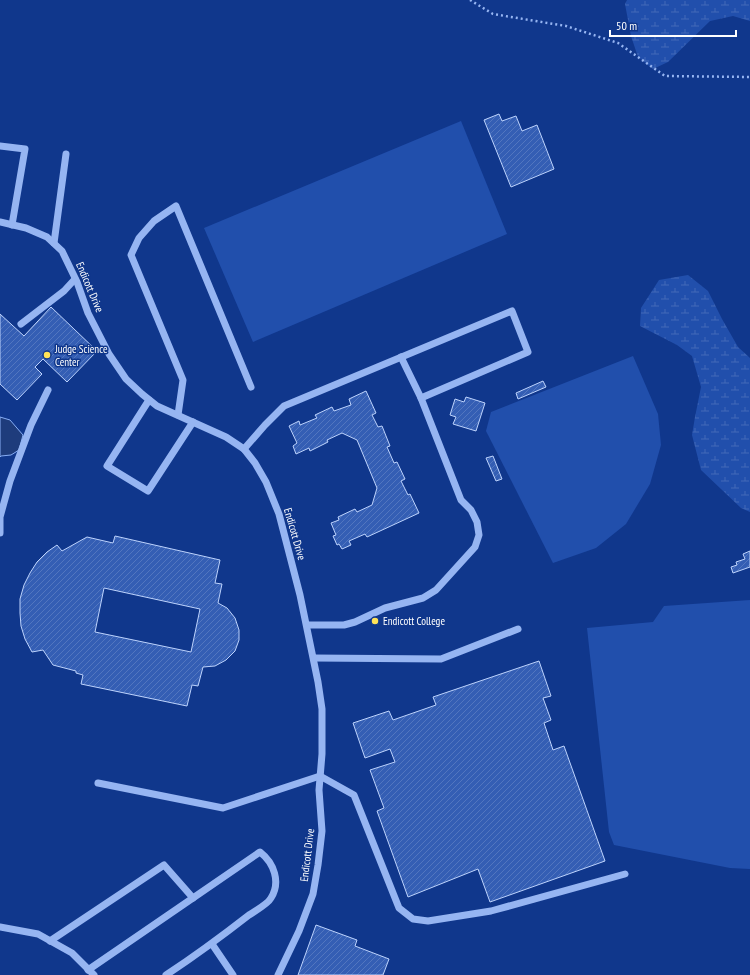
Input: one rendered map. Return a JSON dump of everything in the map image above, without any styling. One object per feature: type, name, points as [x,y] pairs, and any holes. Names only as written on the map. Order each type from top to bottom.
[{"type":"street","points":[[0,146],[25,149],[12,225]]},
{"type":"street","points":[[54,244],[66,154]]},
{"type":"street","points":[[178,415],[183,380],[132,255],[139,238],[154,222],[176,206],[251,387]]},
{"type":"street","name":"Endicott Drive","points":[[0,222],[26,228],[47,238],[62,251],[88,313],[110,354],[126,379],[157,406],[226,437],[244,449],[255,463],[266,482],[279,514],[307,625],[322,709],[322,754],[319,790],[322,831],[313,894],[299,932],[278,975]]},
{"type":"street","points":[[21,324],[64,292],[75,279]]},
{"type":"street","points":[[244,449],[284,406],[512,311],[528,352],[420,398]]},
{"type":"street","points":[[307,625],[344,625],[355,622],[385,608],[423,598],[436,590],[475,547],[479,535],[477,522],[471,510],[461,500],[420,398],[401,357]]},
{"type":"street","points":[[0,533],[0,517],[10,481],[31,425],[48,390]]},
{"type":"street","points":[[150,400],[107,466],[148,491],[193,422]]},
{"type":"street","points":[[314,658],[441,659],[518,629]]},
{"type":"street","points":[[98,783],[223,808],[320,776],[354,795],[399,908],[413,919],[428,921],[491,911],[625,874]]},
{"type":"street","points":[[0,928],[38,934],[72,953],[91,972],[193,898],[260,852],[266,856],[274,870],[276,885],[270,900],[212,944],[166,975]]},
{"type":"street","points":[[50,941],[164,865],[193,898]]},
{"type":"street","points":[[212,944],[233,975]]},
{"type":"path","points":[[470,0],[493,14],[566,26],[618,43],[665,76],[750,77]]},
{"type":"green space","points":[[627,0],[750,0],[750,21],[733,16],[710,21],[668,62],[653,69],[638,57],[631,36],[625,4]]},
{"type":"green space","points":[[461,121],[507,234],[253,342],[204,228]]},
{"type":"green space","points":[[688,275],[708,291],[738,347],[750,358],[750,512],[741,508],[701,470],[692,435],[701,387],[692,356],[677,345],[640,326],[641,308],[659,280]]},
{"type":"green space","points":[[633,356],[658,414],[661,445],[650,484],[626,524],[596,548],[553,563],[486,431],[491,412]]},
{"type":"green space","points":[[750,600],[750,869],[730,868],[614,845],[609,832],[587,628],[653,622],[664,606]]},
{"type":"shaded area","points":[[0,417],[10,420],[23,435],[19,450],[11,455],[0,457]]},
{"type":"building","points":[[499,114],[502,121],[516,116],[522,131],[537,125],[554,169],[511,187],[484,120]]},
{"type":"building","name":"Judge Science Center","points":[[51,307],[97,351],[67,382],[43,359],[35,367],[42,374],[17,400],[0,384],[0,314],[24,336]]},
{"type":"building","points":[[543,381],[546,387],[518,399],[516,393]]},
{"type":"building","points":[[366,391],[376,413],[372,415],[378,427],[382,426],[390,446],[387,447],[394,463],[397,462],[405,479],[401,481],[408,495],[410,494],[419,513],[367,537],[365,534],[349,541],[351,545],[342,549],[339,544],[337,545],[333,536],[336,535],[331,523],[339,520],[338,517],[355,509],[357,512],[372,505],[377,488],[357,440],[342,433],[327,440],[328,442],[310,451],[309,448],[296,454],[293,446],[297,443],[289,426],[299,421],[300,425],[317,418],[315,415],[332,407],[334,411],[351,405],[349,399]]},
{"type":"building","points":[[466,397],[485,403],[476,431],[453,424],[456,417],[450,415],[455,399],[464,402]]},
{"type":"building","points":[[493,456],[502,479],[496,481],[486,458]]},
{"type":"building","points":[[115,536],[220,560],[215,583],[222,584],[218,603],[227,608],[235,618],[239,630],[239,640],[235,651],[226,660],[215,666],[203,667],[198,686],[192,685],[187,706],[81,684],[83,675],[76,673],[76,671],[53,665],[43,650],[32,652],[25,639],[21,626],[20,599],[24,585],[37,562],[57,545],[62,551],[87,537],[113,543]],"holes":[[[104,588],[200,609],[191,652],[95,632]]]},
{"type":"building","points":[[750,551],[750,567],[733,573],[731,567],[737,565],[736,562],[745,559],[743,554]]},
{"type":"building","points":[[539,661],[551,696],[543,698],[551,720],[544,723],[553,750],[564,746],[605,861],[490,902],[478,869],[408,897],[377,811],[384,808],[370,770],[395,762],[390,749],[365,758],[353,723],[389,711],[393,720],[436,705],[433,697]]},
{"type":"building","points":[[316,925],[357,940],[355,946],[389,959],[383,975],[298,975]]},
{"type":"place","name":"Judge Science Center","points":[[47,355]]},
{"type":"place","name":"Endicott College","points":[[375,621]]}]
